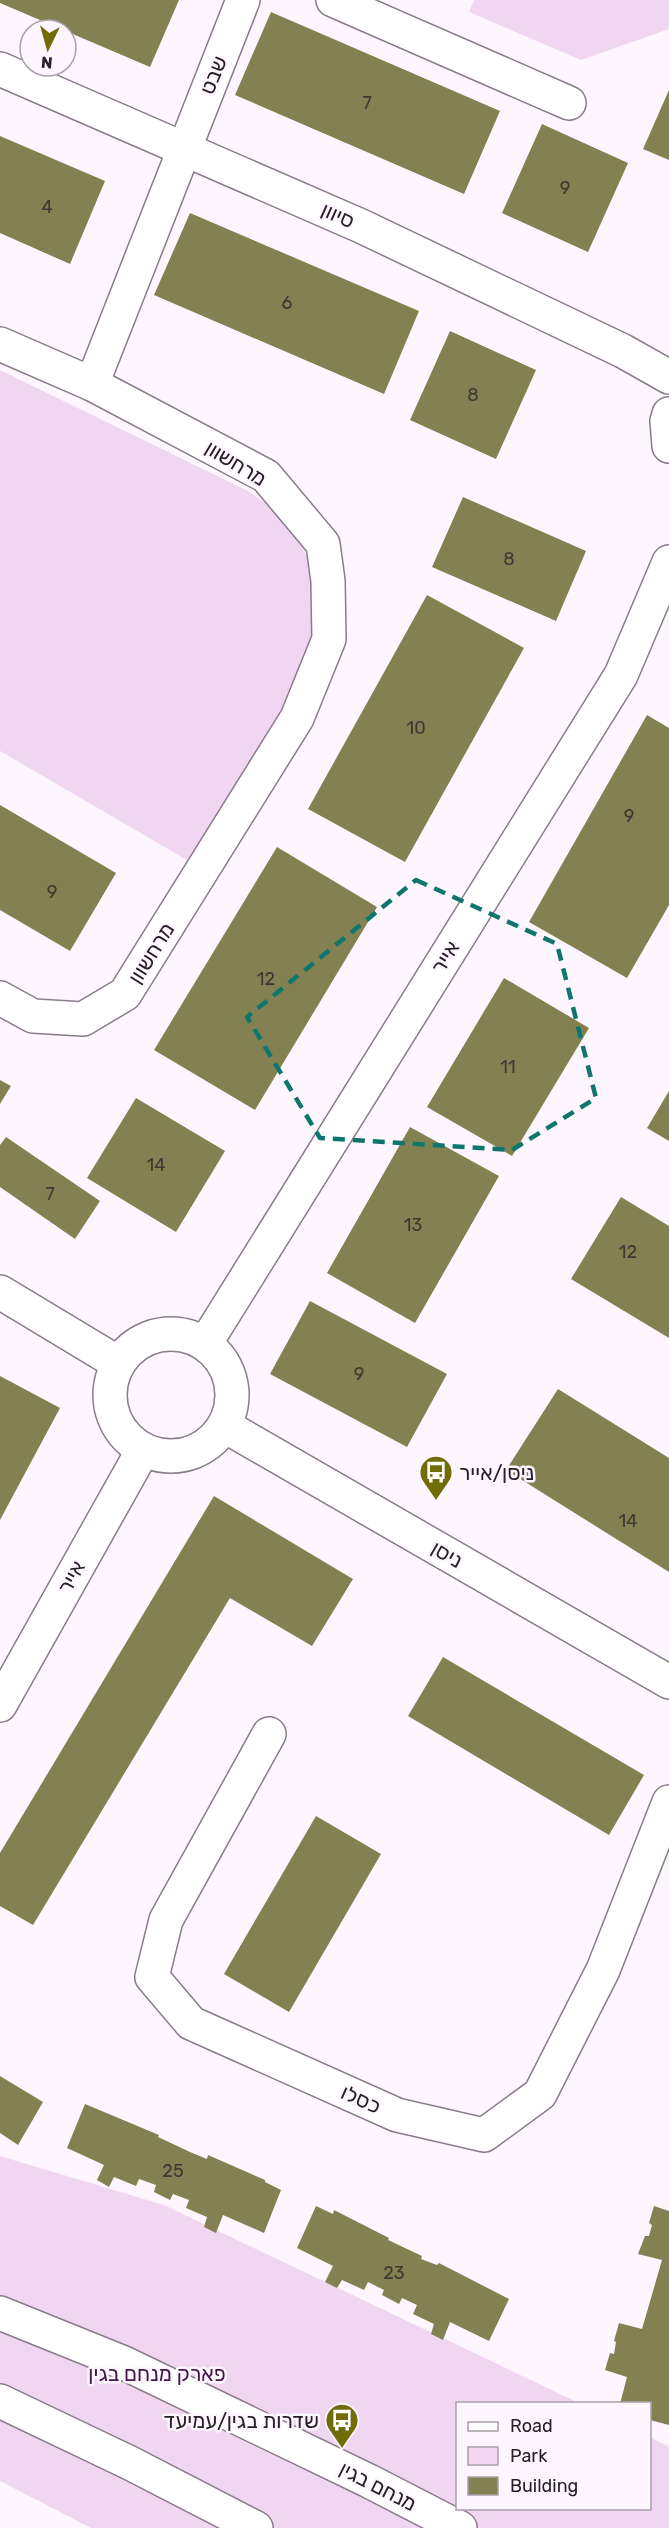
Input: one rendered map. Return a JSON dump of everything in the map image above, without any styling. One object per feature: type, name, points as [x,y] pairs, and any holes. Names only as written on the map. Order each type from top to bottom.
[{"type":"street","name":"שבט","points":[[92,384],[243,0]]},
{"type":"street","points":[[333,0],[570,104]]},
{"type":"street","name":"סיוון","points":[[0,69],[361,225],[623,351],[669,376]]},
{"type":"street","name":"מרחשוון","points":[[0,344],[92,384],[266,476],[323,544],[328,581],[329,639],[297,718],[125,994],[83,1019],[33,1016],[0,998]]},
{"type":"street","points":[[669,414],[667,421],[669,446]]},
{"type":"street","name":"אייר","points":[[205,1344],[621,675],[669,562]]},
{"type":"street","points":[[0,1292],[118,1363]]},
{"type":"street","points":[[187,1335],[205,1344],[219,1356],[228,1372],[233,1390],[231,1409],[225,1426],[213,1441],[197,1451],[179,1456],[160,1456],[142,1450],[126,1438],[115,1421],[110,1402],[111,1382],[118,1363],[131,1348],[148,1338],[157,1336],[187,1335]]},
{"type":"street","name":"ניסן","points":[[225,1426],[669,1682]]},
{"type":"street","name":"אייר","points":[[0,1705],[142,1450]]},
{"type":"street","name":"כסלו","points":[[268,1734],[166,1920],[152,1977],[191,2024],[397,2115],[484,2135],[540,2094],[603,1970],[669,1802]]},
{"type":"street","name":"מנחם בגין","points":[[0,2313],[124,2363],[369,2481],[460,2528]]},
{"type":"street","points":[[0,2401],[130,2463],[256,2528]]},
{"type":"highlighted area","points":[[416,880],[557,944],[596,1098],[512,1150],[320,1138],[247,1017]]},
{"type":"green space","points":[[474,0],[669,0],[669,29],[581,60],[469,12]]},
{"type":"green space","points":[[0,370],[248,491],[290,521],[318,580],[321,660],[204,870],[0,751]]},
{"type":"green space","name":"פארק מנחם בגין","points":[[0,2156],[164,2205],[577,2402],[456,2402],[456,2510],[651,2510],[651,2438],[669,2447],[669,2528],[91,2528],[0,2481]]},
{"type":"building","points":[[0,0],[179,0],[150,67],[78,36],[78,18],[35,18],[0,3]]},
{"type":"building","points":[[271,12],[500,111],[464,194],[235,95]]},
{"type":"building","points":[[669,90],[669,160],[643,149]]},
{"type":"building","points":[[542,124],[628,163],[588,252],[502,213]]},
{"type":"building","points":[[0,136],[105,181],[70,264],[0,233]]},
{"type":"building","points":[[190,213],[419,311],[384,394],[154,295]]},
{"type":"building","points":[[450,331],[536,370],[496,459],[410,420]]},
{"type":"building","points":[[463,497],[586,551],[556,621],[432,567]]},
{"type":"building","points":[[427,595],[524,648],[405,862],[308,809]]},
{"type":"building","points":[[647,715],[669,728],[669,905],[627,978],[529,922]]},
{"type":"building","points":[[0,805],[116,873],[70,951],[0,910]]},
{"type":"building","points":[[277,847],[377,907],[255,1110],[154,1050]]},
{"type":"building","points":[[504,978],[589,1028],[512,1156],[427,1107]]},
{"type":"building","points":[[0,1080],[11,1086],[0,1104]]},
{"type":"building","points":[[669,1091],[669,1141],[647,1128]]},
{"type":"building","points":[[136,1098],[225,1151],[176,1232],[87,1178]]},
{"type":"building","points":[[410,1127],[499,1176],[415,1323],[327,1273]]},
{"type":"building","points":[[6,1137],[100,1201],[75,1239],[0,1187],[0,1145]]},
{"type":"building","points":[[621,1197],[669,1226],[669,1338],[571,1279]]},
{"type":"building","points":[[310,1301],[447,1374],[407,1447],[270,1374]]},
{"type":"building","points":[[0,1376],[60,1408],[0,1520]]},
{"type":"building","points":[[558,1389],[669,1458],[669,1572],[506,1470]]},
{"type":"building","points":[[214,1496],[353,1579],[312,1646],[230,1598],[33,1925],[0,1906],[0,1853]]},
{"type":"building","points":[[443,1657],[644,1775],[609,1835],[408,1716]]},
{"type":"building","points":[[316,1816],[381,1854],[289,2012],[224,1974]]},
{"type":"building","points":[[0,2076],[43,2102],[18,2145],[0,2133]]},
{"type":"building","points":[[85,2104],[159,2135],[158,2137],[190,2152],[207,2159],[208,2155],[265,2180],[281,2190],[264,2233],[223,2215],[216,2233],[204,2227],[207,2217],[186,2208],[189,2200],[173,2194],[170,2200],[154,2192],[156,2185],[139,2179],[136,2186],[114,2177],[109,2187],[97,2180],[104,2165],[67,2148]]},
{"type":"building","points":[[316,2206],[333,2214],[334,2210],[422,2256],[421,2259],[437,2265],[439,2263],[509,2299],[489,2341],[450,2322],[443,2340],[431,2334],[434,2324],[413,2314],[417,2305],[402,2298],[399,2304],[382,2295],[384,2290],[368,2282],[364,2290],[342,2280],[337,2288],[325,2282],[333,2266],[297,2248]]},
{"type":"building","points":[[654,2206],[669,2211],[669,2425],[651,2420],[651,2402],[621,2402],[627,2377],[605,2370],[610,2353],[614,2354],[616,2342],[614,2341],[619,2323],[642,2329],[662,2260],[638,2254],[645,2236],[649,2236],[652,2225],[649,2223]]},
{"type":"place","name":"ניסן/אייר","points":[[436,1501]]},
{"type":"place","name":"שדרות בגין/עמיעד","points":[[342,2449]]}]
